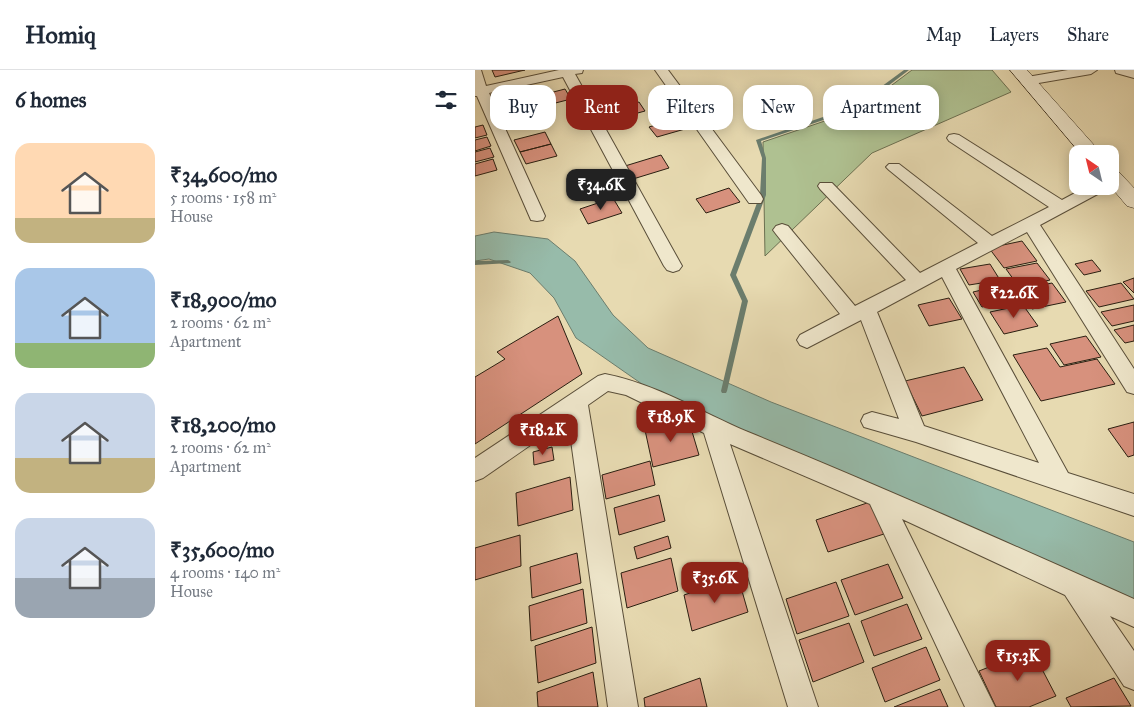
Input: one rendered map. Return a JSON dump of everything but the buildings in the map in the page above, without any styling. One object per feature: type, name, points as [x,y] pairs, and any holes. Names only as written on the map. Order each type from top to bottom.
[{"type":"street","points":[[475,70],[478,91],[537,216]]},
{"type":"street","points":[[661,70],[755,199]]},
{"type":"street","points":[[1023,75],[1091,70]]},
{"type":"street","points":[[1121,70],[1134,74]]},
{"type":"street","points":[[478,91],[570,71],[673,266]]},
{"type":"street","points":[[1023,75],[1084,145]]},
{"type":"street","points":[[954,138],[1061,207]]},
{"type":"street","points":[[893,167],[991,244]]},
{"type":"street","points":[[826,186],[918,282]]},
{"type":"street","points":[[1119,188],[1134,201]]},
{"type":"street","points":[[807,340],[1082,195]]},
{"type":"street","points":[[1030,223],[1134,386]]},
{"type":"street","points":[[782,230],[859,313],[916,433]]},
{"type":"street","points":[[946,267],[1061,482]]},
{"type":"street","points":[[475,471],[577,403],[605,382],[630,388],[713,427],[878,496],[1134,614]]},
{"type":"street","points":[[577,403],[623,707]]},
{"type":"street","points":[[872,421],[916,433],[1134,506]]},
{"type":"street","points":[[713,427],[803,707]]},
{"type":"street","points":[[878,496],[980,707]]},
{"type":"street","points":[[1075,587],[1134,676]]},
{"type":"shaded area","points":[[912,70],[992,70],[1011,92],[939,124],[939,85],[892,85]]},
{"type":"shaded area","points":[[823,122],[823,130],[924,130],[872,153],[765,256],[763,142],[798,130],[813,130],[813,125]]},
{"type":"shaded area","points":[[494,232],[548,239],[575,261],[613,315],[648,348],[771,402],[1134,542],[1134,602],[662,398],[576,338],[554,298],[530,273],[489,259],[475,261],[475,236]]},
{"type":"waterway","points":[[724,391],[745,301],[733,275],[763,195],[764,158],[758,140],[857,107],[907,70]]},
{"type":"waterway","points":[[475,263],[508,262]]}]
